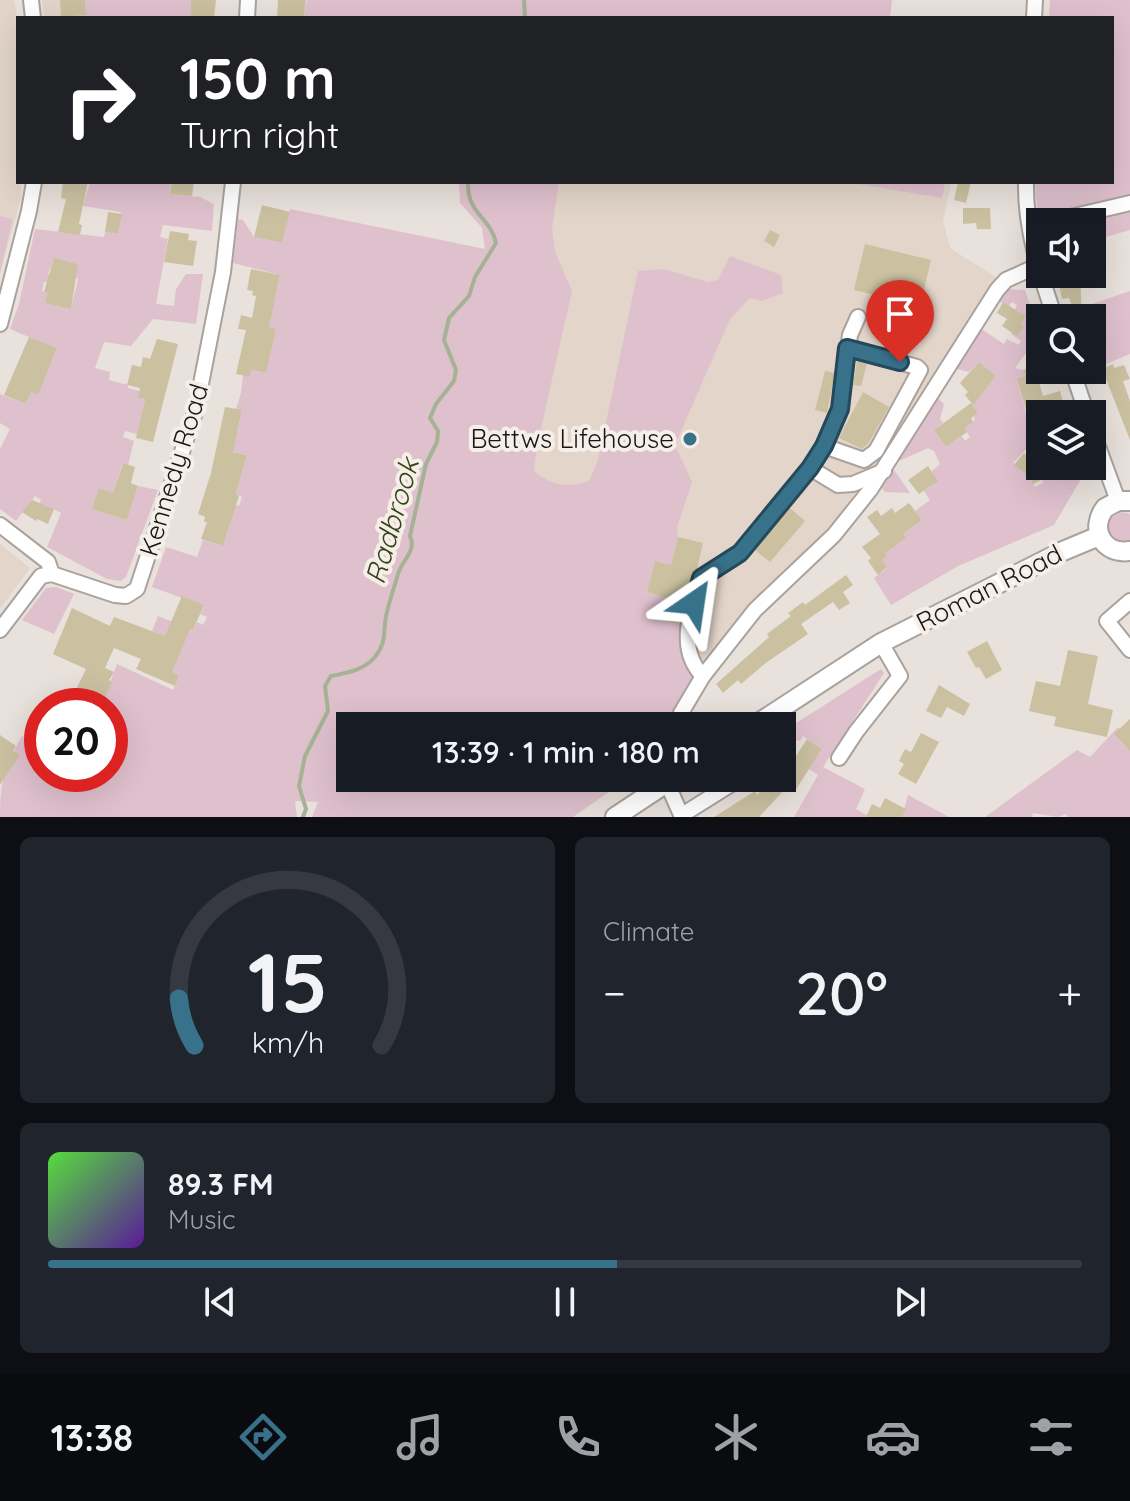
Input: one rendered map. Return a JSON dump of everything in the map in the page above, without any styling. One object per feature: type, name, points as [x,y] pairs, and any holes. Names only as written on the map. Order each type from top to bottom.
[{"type":"main road","points":[[1124,501],[1105,508],[1101,513],[1099,536],[1109,548],[1130,551]]},
{"type":"main road","name":"Roman Road","points":[[775,712],[881,643],[1099,536]]},
{"type":"main road","points":[[615,817],[652,792]]},
{"type":"street","points":[[0,324],[34,184]]},
{"type":"street","name":"Kennedy Road","points":[[52,574],[115,595],[126,596],[137,589],[196,409],[223,272],[233,184]]},
{"type":"street","points":[[1026,184],[1031,208]]},
{"type":"street","points":[[1106,209],[1130,203]]},
{"type":"street","points":[[682,712],[703,676],[755,610],[834,535],[884,470],[997,290],[1006,280],[1026,270]]},
{"type":"street","points":[[703,676],[692,665],[686,627],[701,578],[740,553],[810,468],[824,446],[840,409],[847,348],[858,317]]},
{"type":"street","points":[[824,446],[864,460],[870,458],[920,370],[847,348]]},
{"type":"street","points":[[1106,461],[1124,501]]},
{"type":"street","points":[[810,468],[838,485],[853,484],[884,470]]},
{"type":"street","points":[[0,525],[48,562],[52,574],[41,576],[0,630]]},
{"type":"street","points":[[1130,601],[1107,621],[1130,650]]},
{"type":"street","points":[[839,758],[900,676],[881,643]]},
{"type":"street","points":[[674,792],[682,816],[719,792]]},
{"type":"shaded area","points":[[0,0],[14,0],[17,16],[16,184],[21,184],[21,198],[0,273]]},
{"type":"shaded area","points":[[42,0],[140,0],[140,16],[44,16]]},
{"type":"shaded area","points":[[85,0],[191,0],[190,16],[78,16],[86,15]]},
{"type":"shaded area","points":[[307,0],[892,0],[890,16],[304,16]]},
{"type":"shaded area","points":[[1050,0],[1130,0],[1130,230],[1106,237],[1106,208],[1037,208],[1035,184],[1114,184],[1114,16],[1049,16]]},
{"type":"shaded area","points":[[89,184],[171,184],[170,194],[200,197],[214,204],[212,231],[163,225],[160,237],[168,239],[156,304],[174,306],[176,289],[186,274],[203,274],[196,324],[153,319],[131,346],[104,342],[95,368],[110,372],[109,380],[140,391],[139,398],[145,399],[137,434],[125,431],[123,437],[134,441],[128,465],[122,464],[113,493],[99,489],[93,509],[127,520],[138,486],[158,490],[126,577],[121,581],[107,579],[47,547],[61,513],[45,505],[38,506],[41,500],[35,496],[16,521],[0,509],[0,449],[10,429],[0,423],[0,394],[25,404],[41,365],[49,367],[57,349],[10,329],[19,304],[35,229],[104,237],[105,232],[118,234],[121,212],[83,206]],"holes":[[[54,259],[78,264],[75,277],[78,279],[71,308],[45,303],[47,293],[42,291],[44,282],[51,283],[52,275],[48,274]]]},
{"type":"shaded area","points":[[459,184],[559,184],[552,228],[555,252],[572,291],[534,471],[547,480],[567,485],[589,481],[598,460],[638,271],[664,269],[708,282],[718,280],[730,256],[781,275],[783,293],[762,301],[750,298],[730,319],[675,445],[692,482],[677,527],[678,537],[671,565],[655,561],[647,592],[668,598],[662,620],[682,625],[685,660],[696,683],[676,712],[336,712],[336,792],[609,792],[573,817],[312,817],[318,802],[295,801],[297,817],[0,817],[4,775],[22,736],[24,792],[128,792],[128,688],[108,688],[117,664],[173,690],[179,676],[171,672],[183,644],[152,631],[158,616],[193,630],[197,622],[203,625],[207,617],[200,614],[204,606],[152,587],[166,547],[197,557],[203,540],[223,546],[230,524],[220,500],[239,506],[242,497],[236,494],[247,455],[226,450],[237,433],[242,411],[236,409],[243,375],[250,376],[251,370],[266,373],[255,332],[271,316],[280,275],[233,263],[238,219],[243,220],[254,237],[282,243],[290,209],[485,249],[482,228],[460,203]]},
{"type":"shaded area","name":"Bettws Lifehouse","points":[[523,184],[951,184],[943,221],[950,248],[997,278],[830,527],[753,605],[670,712],[611,712],[502,392]]},
{"type":"shaded area","points":[[858,184],[945,184],[942,198]]},
{"type":"shaded area","points":[[0,216],[13,219],[0,273]]},
{"type":"shaded area","points":[[1009,289],[1025,290],[1030,304],[1026,304],[1026,353],[1015,368],[1023,370],[1025,376],[1018,384],[1026,413],[1026,450],[1013,463],[1021,469],[1026,463],[1026,480],[1032,480],[1035,487],[1043,483],[1042,480],[1080,480],[1054,525],[958,566],[891,605],[874,578],[887,568],[882,560],[887,556],[883,551],[901,542],[899,537],[922,520],[915,511],[930,500],[924,491],[936,482],[932,471],[940,464],[934,451],[928,448],[896,460],[936,396],[944,404],[940,419],[943,423],[934,430],[946,447],[962,436],[965,441],[970,437],[963,427],[975,420],[978,414],[972,405],[996,376],[979,362],[969,372],[953,368],[980,328],[1004,344],[1007,339],[1019,345],[1021,341],[1011,334],[1024,326],[1021,324],[1025,316],[1015,309],[1017,305],[1012,302],[1009,306],[997,301]]},
{"type":"shaded area","points":[[1130,291],[1130,354],[1106,364],[1106,304],[1092,304]]},
{"type":"shaded area","points":[[892,467],[910,493],[885,492],[880,486]]},
{"type":"shaded area","points":[[1122,512],[1130,514],[1130,541],[1119,542],[1109,534],[1108,524],[1109,519]]},
{"type":"shaded area","points":[[0,544],[30,568],[0,609]]},
{"type":"shaded area","points":[[56,587],[74,594],[54,634],[22,620],[46,588]]},
{"type":"shaded area","points":[[881,669],[884,673],[823,767],[865,789],[856,809],[870,817],[794,817],[818,775],[809,769],[822,749],[803,736],[800,741],[796,740],[796,723]]},
{"type":"shaded area","points":[[1118,727],[1124,732],[1118,738],[1127,748],[1130,746],[1130,817],[1068,817],[1066,814],[1058,817],[1033,813],[1032,817],[985,817],[1077,750],[1090,757]]},
{"type":"shaded area","points":[[908,795],[949,817],[902,817]]},
{"type":"building","points":[[60,0],[85,0],[86,15],[61,16]]},
{"type":"building","points":[[191,0],[216,0],[214,16],[190,16]]},
{"type":"building","points":[[278,0],[306,0],[304,16],[277,16]]},
{"type":"building","points":[[63,184],[88,184],[79,224],[82,225],[80,235],[58,232],[66,199],[61,198]]},
{"type":"building","points":[[172,184],[194,184],[192,196],[170,194]]},
{"type":"building","points":[[958,184],[971,184],[966,203],[954,200]]},
{"type":"building","points":[[262,205],[290,212],[282,243],[254,237]]},
{"type":"building","points":[[963,208],[990,208],[991,229],[977,229],[976,223],[963,224]]},
{"type":"building","points":[[108,212],[122,214],[118,234],[105,232]]},
{"type":"building","points":[[770,230],[780,235],[774,247],[764,241]]},
{"type":"building","points":[[170,231],[189,234],[188,240],[197,241],[193,266],[164,262]]},
{"type":"building","points":[[865,244],[931,260],[920,306],[854,290]]},
{"type":"building","points":[[54,258],[78,264],[71,309],[45,303],[47,293],[44,292]]},
{"type":"building","points":[[251,269],[280,275],[269,327],[276,329],[266,373],[251,370],[250,377],[236,374],[246,330],[238,329],[241,315],[252,318],[256,296],[252,295],[253,291],[247,290]]},
{"type":"building","points":[[1060,288],[1081,288],[1081,304],[1071,304],[1069,298],[1062,299]]},
{"type":"building","points":[[1003,302],[1026,316],[1017,336],[1002,326],[1007,319],[997,313]]},
{"type":"building","points":[[29,337],[57,348],[38,395],[31,392],[25,404],[4,395]]},
{"type":"building","points":[[157,339],[178,344],[153,442],[136,438],[145,399],[138,398],[140,388],[127,385],[132,365],[141,367],[143,357],[150,359]]},
{"type":"building","points":[[857,361],[867,364],[861,386],[853,385]]},
{"type":"building","points":[[979,362],[996,376],[973,405],[960,383]]},
{"type":"building","points":[[1124,365],[1130,379],[1123,381],[1130,401],[1130,440],[1106,379],[1106,367]]},
{"type":"building","points":[[1026,369],[1026,384],[1039,384],[1043,396],[1060,391],[1062,400],[1026,400],[1026,410],[1017,379],[1025,376],[1023,370]]},
{"type":"building","points":[[825,371],[835,373],[827,413],[815,410]]},
{"type":"building","points":[[863,392],[889,407],[862,449],[839,438]]},
{"type":"building","points":[[971,403],[978,414],[964,428],[967,432],[946,447],[934,430]]},
{"type":"building","points":[[225,407],[242,410],[233,452],[247,455],[236,494],[239,496],[223,546],[201,539],[207,522],[204,522],[205,517],[198,514],[211,473]]},
{"type":"building","points":[[1024,453],[1026,455],[1026,474],[1014,465]]},
{"type":"building","points":[[123,463],[135,467],[131,483],[138,486],[127,520],[92,509],[99,488],[113,493]]},
{"type":"building","points":[[928,466],[938,481],[919,494],[908,480]]},
{"type":"building","points":[[32,500],[54,509],[48,524],[22,512]]},
{"type":"building","points":[[909,503],[922,520],[903,534],[906,538],[885,553],[887,556],[882,560],[887,567],[878,575],[862,547],[880,534],[867,517],[877,510],[881,516],[892,508],[895,513]]},
{"type":"building","points":[[790,508],[805,521],[770,562],[755,550]]},
{"type":"building","points":[[678,537],[703,543],[679,624],[662,620],[668,598],[647,592],[655,561],[671,565]]},
{"type":"building","points":[[846,575],[853,585],[843,592],[850,603],[839,610],[833,602],[801,624],[808,634],[741,684],[738,680],[723,693],[716,684],[769,637],[767,634],[791,616],[788,613],[803,602],[805,605]]},
{"type":"building","points":[[182,596],[204,605],[172,672],[179,676],[175,686],[136,669],[141,659],[114,648],[105,668],[114,672],[109,680],[112,682],[109,688],[77,688],[86,669],[53,654],[72,608],[110,626],[114,617],[165,636]]},
{"type":"building","points":[[987,641],[1002,670],[986,679],[967,652]]},
{"type":"building","points":[[1068,650],[1098,656],[1088,704],[1113,710],[1107,737],[1054,726],[1056,717],[1029,711],[1036,681],[1060,686]]},
{"type":"building","points":[[939,685],[970,704],[964,716],[947,707],[941,718],[926,711]]},
{"type":"building","points":[[1130,719],[1130,751],[1114,734]]},
{"type":"building","points":[[921,733],[939,742],[916,784],[898,774],[904,764],[899,761],[905,749],[911,752]]},
{"type":"building","points":[[0,735],[16,746],[13,751],[20,755],[0,785]]},
{"type":"building","points":[[807,739],[822,749],[796,789],[796,756]]},
{"type":"building","points":[[753,792],[757,795],[760,792],[782,792],[759,817],[714,817]]},
{"type":"building","points":[[885,798],[906,809],[902,817],[866,817],[872,804],[880,808]]},
{"type":"waterway","name":"Radbrook","points":[[524,0],[525,16]]},
{"type":"waterway","name":"Radbrook","points":[[303,817],[306,809],[299,786],[305,756],[328,711],[325,686],[331,676],[366,665],[381,647],[392,595],[400,569],[412,546],[410,536],[426,464],[437,442],[438,431],[430,418],[436,404],[454,381],[456,370],[444,340],[449,318],[469,296],[475,277],[496,243],[471,202],[468,184]]},
{"type":"place","name":"Bettws Lifehouse","points":[[690,439]]},
{"type":"route","points":[[694,603],[701,578],[740,553],[810,468],[824,446],[840,409],[847,348],[900,362]]}]
